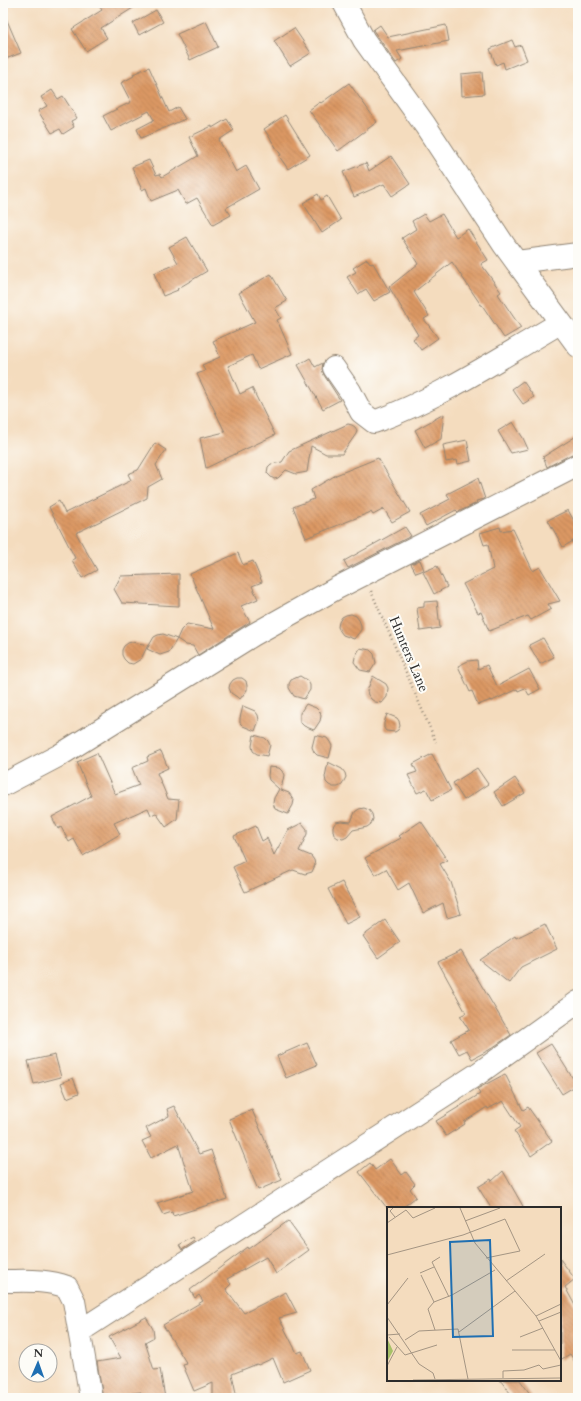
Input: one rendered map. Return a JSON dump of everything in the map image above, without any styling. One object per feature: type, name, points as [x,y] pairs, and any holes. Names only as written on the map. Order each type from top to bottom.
[{"type":"street","points":[[344,3],[364,40],[425,125],[517,262],[578,346]]},
{"type":"street","points":[[517,262],[578,254]]},
{"type":"street","points":[[334,368],[350,391],[361,412],[374,422],[390,416],[448,388],[560,322]]},
{"type":"street","points":[[3,785],[60,755],[253,635],[337,588],[578,466]]},
{"type":"street","points":[[80,1331],[479,1073],[578,1002]]},
{"type":"street","points":[[3,1281],[33,1280],[54,1282],[67,1287],[74,1301],[91,1398]]},
{"type":"path","name":"Hunters Lane","points":[[364,574],[436,742]]},
{"type":"building","points":[[97,3],[141,3],[101,28],[107,38],[86,51],[72,29],[102,10]]},
{"type":"building","points":[[156,10],[163,22],[139,35],[133,23]]},
{"type":"building","points":[[3,11],[21,53],[3,60]]},
{"type":"building","points":[[206,21],[218,47],[190,60],[177,34]]},
{"type":"building","points":[[380,25],[388,37],[446,25],[449,41],[397,51],[402,59],[396,63],[373,30]]},
{"type":"building","points":[[294,28],[311,53],[290,66],[274,41]]},
{"type":"building","points":[[512,40],[515,47],[521,45],[527,60],[505,69],[503,62],[496,65],[490,49]]},
{"type":"building","points":[[149,67],[169,112],[178,107],[185,119],[141,138],[137,129],[154,120],[149,111],[111,131],[103,116],[131,102],[121,83],[134,76],[133,74]]},
{"type":"building","points":[[482,72],[484,94],[462,96],[461,74]]},
{"type":"building","points":[[349,83],[377,122],[338,151],[309,110]]},
{"type":"building","points":[[52,90],[58,99],[63,96],[77,118],[71,121],[74,127],[63,134],[60,129],[52,133],[38,111],[47,106],[41,97]]},
{"type":"building","points":[[285,115],[310,155],[288,169],[279,156],[281,155],[264,129]]},
{"type":"building","points":[[227,119],[234,130],[219,140],[236,172],[246,166],[259,189],[226,208],[231,215],[213,225],[197,198],[186,204],[178,190],[151,201],[146,188],[142,190],[132,167],[149,160],[156,175],[160,174],[162,177],[198,156],[189,137],[212,126],[212,128]]},
{"type":"building","points":[[391,156],[410,184],[392,196],[384,184],[354,197],[343,172],[366,163],[369,171]]},
{"type":"building","points":[[318,194],[321,200],[327,196],[341,220],[322,233],[303,203]]},
{"type":"building","points":[[424,214],[429,221],[442,214],[456,237],[468,229],[488,260],[481,264],[501,292],[498,294],[521,328],[504,338],[452,262],[414,292],[429,316],[424,319],[438,338],[421,350],[413,339],[418,335],[389,287],[418,264],[402,238],[416,229],[412,221]]},
{"type":"building","points":[[187,237],[207,271],[177,289],[178,290],[163,296],[154,273],[178,263],[169,247]]},
{"type":"building","points":[[367,259],[371,264],[373,263],[390,292],[374,301],[366,289],[358,294],[347,277],[356,272],[353,268]]},
{"type":"building","points":[[271,274],[287,301],[275,308],[281,318],[277,320],[292,354],[258,369],[252,355],[228,366],[240,394],[252,388],[275,435],[206,468],[200,438],[225,432],[197,374],[205,371],[202,365],[220,357],[213,341],[255,322],[239,293]]},
{"type":"building","points":[[310,358],[315,367],[323,363],[322,369],[324,375],[340,400],[323,409],[298,365]]},
{"type":"building","points":[[523,381],[534,397],[523,404],[512,389]]},
{"type":"building","points":[[444,414],[441,439],[425,448],[415,430]]},
{"type":"building","points":[[513,422],[528,449],[511,453],[498,431]]},
{"type":"building","points":[[348,424],[355,427],[357,430],[356,434],[342,454],[326,454],[311,446],[307,472],[296,474],[286,470],[278,478],[274,479],[267,473],[268,467],[271,464],[282,462],[289,451]]},
{"type":"building","points":[[578,435],[578,453],[572,454],[547,467],[543,457]]},
{"type":"building","points":[[467,440],[471,461],[458,464],[457,460],[446,462],[443,445]]},
{"type":"building","points":[[155,443],[166,450],[156,465],[162,479],[148,487],[147,498],[76,533],[97,570],[82,578],[72,560],[75,558],[49,507],[59,501],[65,513],[130,481],[131,480],[128,474],[138,470]]},
{"type":"building","points":[[378,458],[410,512],[392,522],[384,509],[373,515],[371,512],[306,538],[293,507],[314,499],[311,490],[336,475]]},
{"type":"building","points":[[478,478],[485,499],[476,501],[477,503],[458,512],[456,510],[426,526],[420,515],[450,499],[447,494]]},
{"type":"building","points":[[568,510],[578,528],[578,538],[563,547],[548,520]]},
{"type":"building","points":[[405,527],[411,536],[348,568],[344,561]]},
{"type":"building","points":[[500,527],[501,531],[513,529],[533,571],[540,567],[560,601],[548,604],[551,609],[531,620],[528,616],[489,631],[481,612],[478,613],[463,584],[493,569],[488,544],[484,545],[480,533]]},
{"type":"building","points":[[238,553],[243,565],[253,561],[262,582],[252,586],[258,599],[241,606],[250,622],[198,655],[193,646],[186,645],[177,639],[181,630],[187,624],[214,629],[190,574]]},
{"type":"building","points":[[420,560],[424,570],[416,573],[411,564]]},
{"type":"building","points":[[437,566],[447,587],[434,594],[423,572]]},
{"type":"building","points":[[179,574],[179,606],[122,603],[114,589],[121,576]]},
{"type":"building","points":[[437,601],[440,628],[420,631],[417,608],[424,607],[424,602]]},
{"type":"building","points":[[351,614],[356,616],[361,625],[361,630],[354,639],[343,635],[338,627],[342,617]]},
{"type":"building","points":[[163,634],[177,639],[169,652],[160,655],[147,649],[154,637]]},
{"type":"building","points":[[543,638],[554,657],[540,664],[529,645]]},
{"type":"building","points":[[132,642],[148,645],[141,659],[133,664],[128,663],[122,655],[124,646]]},
{"type":"building","points":[[360,648],[370,650],[374,654],[376,663],[370,672],[360,670],[354,662]]},
{"type":"building","points":[[477,660],[478,669],[487,665],[497,686],[529,669],[540,689],[529,695],[525,688],[518,691],[517,689],[492,701],[491,700],[478,705],[458,666],[468,661]]},
{"type":"building","points":[[300,676],[308,681],[310,685],[310,690],[304,699],[294,696],[289,688],[291,680]]},
{"type":"building","points":[[373,676],[386,684],[388,688],[387,697],[382,703],[375,702],[368,695],[367,691]]},
{"type":"building","points":[[242,678],[246,681],[247,686],[247,690],[240,699],[231,693],[229,688],[233,680]]},
{"type":"building","points":[[306,704],[316,708],[320,712],[320,721],[314,730],[304,726],[300,722],[300,713]]},
{"type":"building","points":[[243,706],[255,711],[258,715],[259,720],[255,731],[243,726],[240,723]]},
{"type":"building","points":[[387,714],[397,718],[399,721],[400,726],[395,732],[386,731],[384,728]]},
{"type":"building","points":[[254,735],[265,738],[268,741],[270,745],[267,756],[257,754],[253,751],[252,746]]},
{"type":"building","points":[[315,735],[327,738],[330,742],[332,746],[329,758],[317,755],[314,752],[312,747]]},
{"type":"building","points":[[161,751],[168,768],[157,773],[168,799],[179,800],[177,819],[166,827],[156,813],[151,815],[148,808],[114,823],[120,834],[83,856],[74,839],[69,842],[61,827],[58,829],[52,817],[91,796],[77,762],[97,753],[115,794],[139,785],[132,768],[148,761],[147,757]]},
{"type":"building","points":[[432,754],[451,790],[432,800],[426,789],[417,793],[408,775],[417,772],[413,764]]},
{"type":"building","points":[[328,762],[342,769],[345,773],[346,777],[342,785],[338,787],[333,787],[326,782],[325,777]]},
{"type":"building","points":[[269,767],[279,768],[284,775],[281,790],[289,793],[294,800],[288,814],[275,809],[273,803],[274,798],[279,789],[269,780]]},
{"type":"building","points":[[477,768],[488,784],[464,800],[453,783]]},
{"type":"building","points":[[515,778],[525,793],[503,806],[494,792]]},
{"type":"building","points":[[364,808],[369,810],[372,814],[373,819],[371,824],[367,827],[353,830],[343,839],[334,835],[333,826],[336,822],[351,822],[355,812]]},
{"type":"building","points":[[421,821],[447,860],[440,864],[451,882],[461,914],[447,918],[443,903],[423,913],[409,883],[398,890],[386,869],[375,875],[365,858],[401,838],[399,836]]},
{"type":"building","points":[[302,823],[307,829],[307,834],[299,851],[311,856],[314,860],[315,865],[312,872],[305,874],[293,870],[245,892],[233,867],[245,861],[234,836],[256,826],[262,841],[267,838],[274,855],[288,830]]},
{"type":"building","points":[[342,882],[360,917],[346,924],[328,889]]},
{"type":"building","points":[[385,920],[400,942],[378,958],[363,936]]},
{"type":"building","points":[[545,924],[557,949],[521,967],[509,983],[480,960],[515,936],[516,938]]},
{"type":"building","points":[[461,951],[511,1035],[489,1050],[472,1059],[467,1050],[459,1054],[451,1040],[469,1030],[460,1016],[466,1013],[438,962]]},
{"type":"building","points":[[307,1043],[317,1065],[286,1078],[277,1056]]},
{"type":"building","points":[[551,1044],[577,1085],[562,1094],[536,1053]]},
{"type":"building","points":[[55,1055],[61,1077],[34,1084],[28,1061]]},
{"type":"building","points":[[505,1074],[523,1110],[528,1107],[552,1141],[531,1156],[514,1131],[520,1127],[503,1101],[488,1109],[487,1107],[446,1136],[436,1121],[480,1094],[477,1089]]},
{"type":"building","points":[[73,1078],[79,1093],[67,1098],[61,1083]]},
{"type":"building","points":[[174,1106],[199,1154],[211,1150],[227,1199],[173,1216],[172,1212],[163,1215],[157,1203],[193,1191],[178,1144],[151,1158],[142,1141],[151,1137],[146,1128],[169,1116],[167,1109]]},
{"type":"building","points":[[252,1110],[282,1180],[258,1190],[229,1119]]},
{"type":"building","points":[[390,1159],[402,1175],[406,1172],[415,1184],[410,1189],[416,1197],[403,1207],[387,1208],[359,1172],[370,1163],[375,1170]]},
{"type":"building","points":[[503,1171],[523,1207],[490,1207],[478,1187],[491,1179],[492,1181]]},
{"type":"building","points":[[288,1221],[309,1250],[276,1274],[266,1257],[227,1279],[231,1284],[226,1289],[244,1313],[286,1292],[297,1313],[279,1318],[297,1353],[302,1351],[310,1370],[283,1382],[273,1358],[232,1374],[237,1398],[213,1398],[213,1383],[194,1391],[183,1365],[187,1364],[163,1325],[203,1301],[199,1295],[195,1298],[190,1290],[248,1247],[249,1249]]},
{"type":"building","points":[[193,1237],[195,1241],[182,1250],[179,1245]]},
{"type":"building","points":[[561,1260],[575,1279],[565,1287],[578,1311],[578,1367],[570,1354],[561,1359]]},
{"type":"building","points":[[146,1317],[153,1329],[154,1337],[145,1342],[154,1370],[160,1369],[165,1398],[142,1398],[141,1392],[103,1398],[97,1362],[121,1358],[109,1337]]},
{"type":"building","points":[[501,1381],[521,1381],[533,1398],[514,1398]]}]
